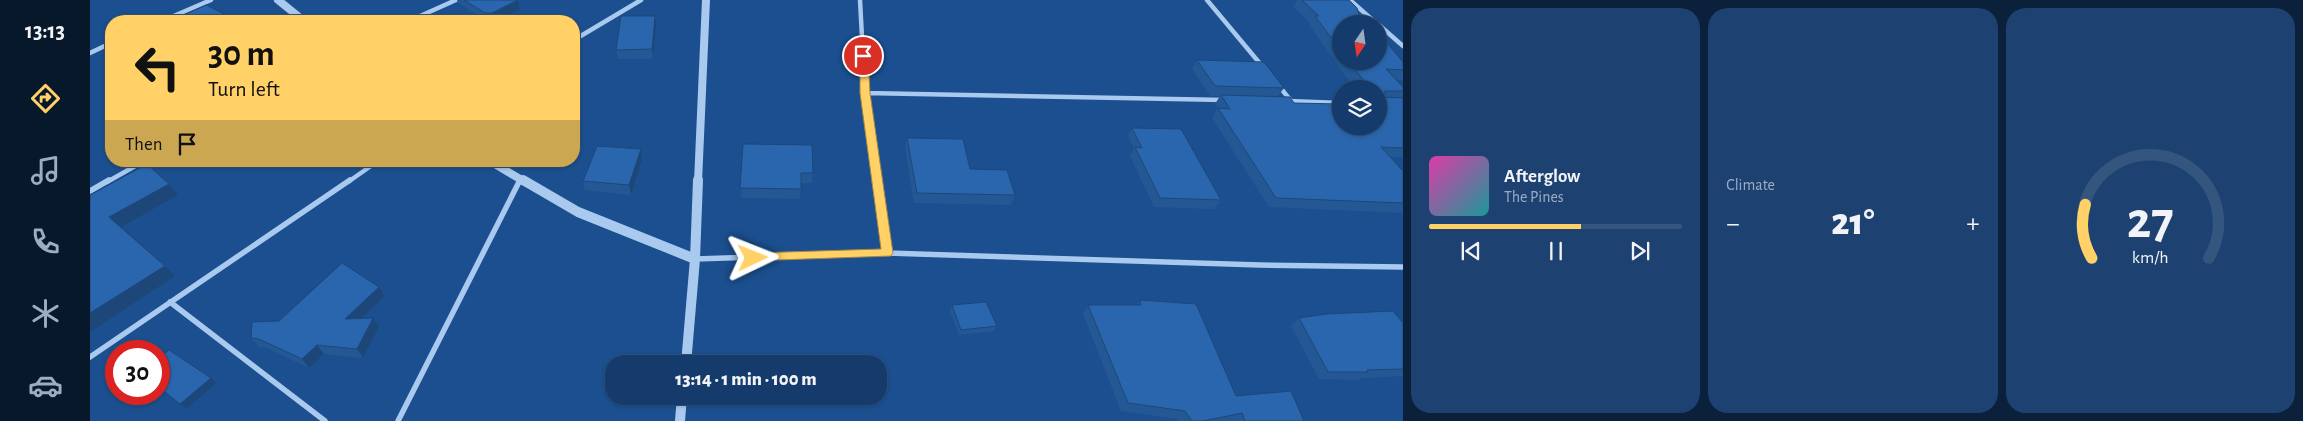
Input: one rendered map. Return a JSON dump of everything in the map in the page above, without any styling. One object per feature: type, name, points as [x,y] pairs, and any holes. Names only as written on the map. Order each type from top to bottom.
[{"type":"street","points":[[176,15],[210,0]]},
{"type":"street","points":[[278,0],[297,15]]},
{"type":"street","points":[[422,15],[456,0]]},
{"type":"street","points":[[580,36],[641,0]]},
{"type":"street","points":[[687,355],[695,259],[706,0]]},
{"type":"street","points":[[860,0],[865,93],[887,253]]},
{"type":"street","points":[[1207,0],[1267,72]]},
{"type":"street","points":[[1350,0],[1368,15]]},
{"type":"street","points":[[1388,33],[1403,46]]},
{"type":"street","points":[[90,53],[105,47]]},
{"type":"street","points":[[1273,80],[1291,102]]},
{"type":"street","points":[[865,93],[1232,100]]},
{"type":"street","points":[[1282,101],[1332,103]]},
{"type":"street","points":[[90,191],[133,167]]},
{"type":"street","points":[[90,357],[369,167]]},
{"type":"street","points":[[500,167],[578,212],[695,259],[887,253],[1250,265],[1403,267]]},
{"type":"street","points":[[398,421],[521,179]]},
{"type":"street","points":[[170,302],[325,421]]},
{"type":"street","points":[[680,421],[681,405]]},
{"type":"building","points":[[464,0],[518,0],[492,13],[485,13]]},
{"type":"building","points":[[1302,0],[1349,0],[1357,8],[1359,15],[1332,15],[1332,39],[1315,16],[1319,16]]},
{"type":"building","points":[[206,5],[226,15],[184,15]]},
{"type":"building","points":[[621,16],[655,16],[652,49],[616,50]]},
{"type":"building","points":[[1388,44],[1403,62],[1403,70],[1388,69]]},
{"type":"building","points":[[1197,60],[1264,62],[1284,88],[1215,86]]},
{"type":"building","points":[[1356,70],[1387,70],[1403,87],[1403,91],[1387,91],[1387,80],[1363,80]]},
{"type":"building","points":[[1221,95],[1290,97],[1294,103],[1332,104],[1332,135],[1387,135],[1387,97],[1403,98],[1403,148],[1381,147],[1403,171],[1403,203],[1276,198],[1218,108],[1230,109]]},
{"type":"building","points":[[1132,128],[1181,129],[1221,200],[1160,198],[1135,147],[1142,148]]},
{"type":"building","points":[[907,138],[963,139],[970,169],[1007,170],[1015,195],[917,193]]},
{"type":"building","points":[[743,144],[812,145],[813,173],[801,173],[801,189],[740,188]]},
{"type":"building","points":[[597,146],[641,149],[629,185],[583,181]]},
{"type":"building","points":[[141,167],[150,167],[169,184],[109,217],[165,266],[90,313],[90,195]]},
{"type":"building","points":[[342,263],[379,287],[345,319],[373,318],[357,349],[317,345],[302,359],[259,339],[251,338],[252,322],[279,321]]},
{"type":"building","points":[[1140,300],[1196,304],[1236,396],[1291,391],[1304,421],[1245,421],[1242,413],[1203,421],[1192,421],[1185,411],[1128,403],[1088,305],[1141,305]]},
{"type":"building","points":[[986,302],[997,326],[961,330],[952,305]]},
{"type":"building","points":[[1393,311],[1403,323],[1403,369],[1367,370],[1368,372],[1328,372],[1299,318],[1326,314]]},
{"type":"building","points":[[170,351],[211,378],[180,404],[170,396]]},
{"type":"route","points":[[753,258],[887,253],[865,93],[863,56]]}]
